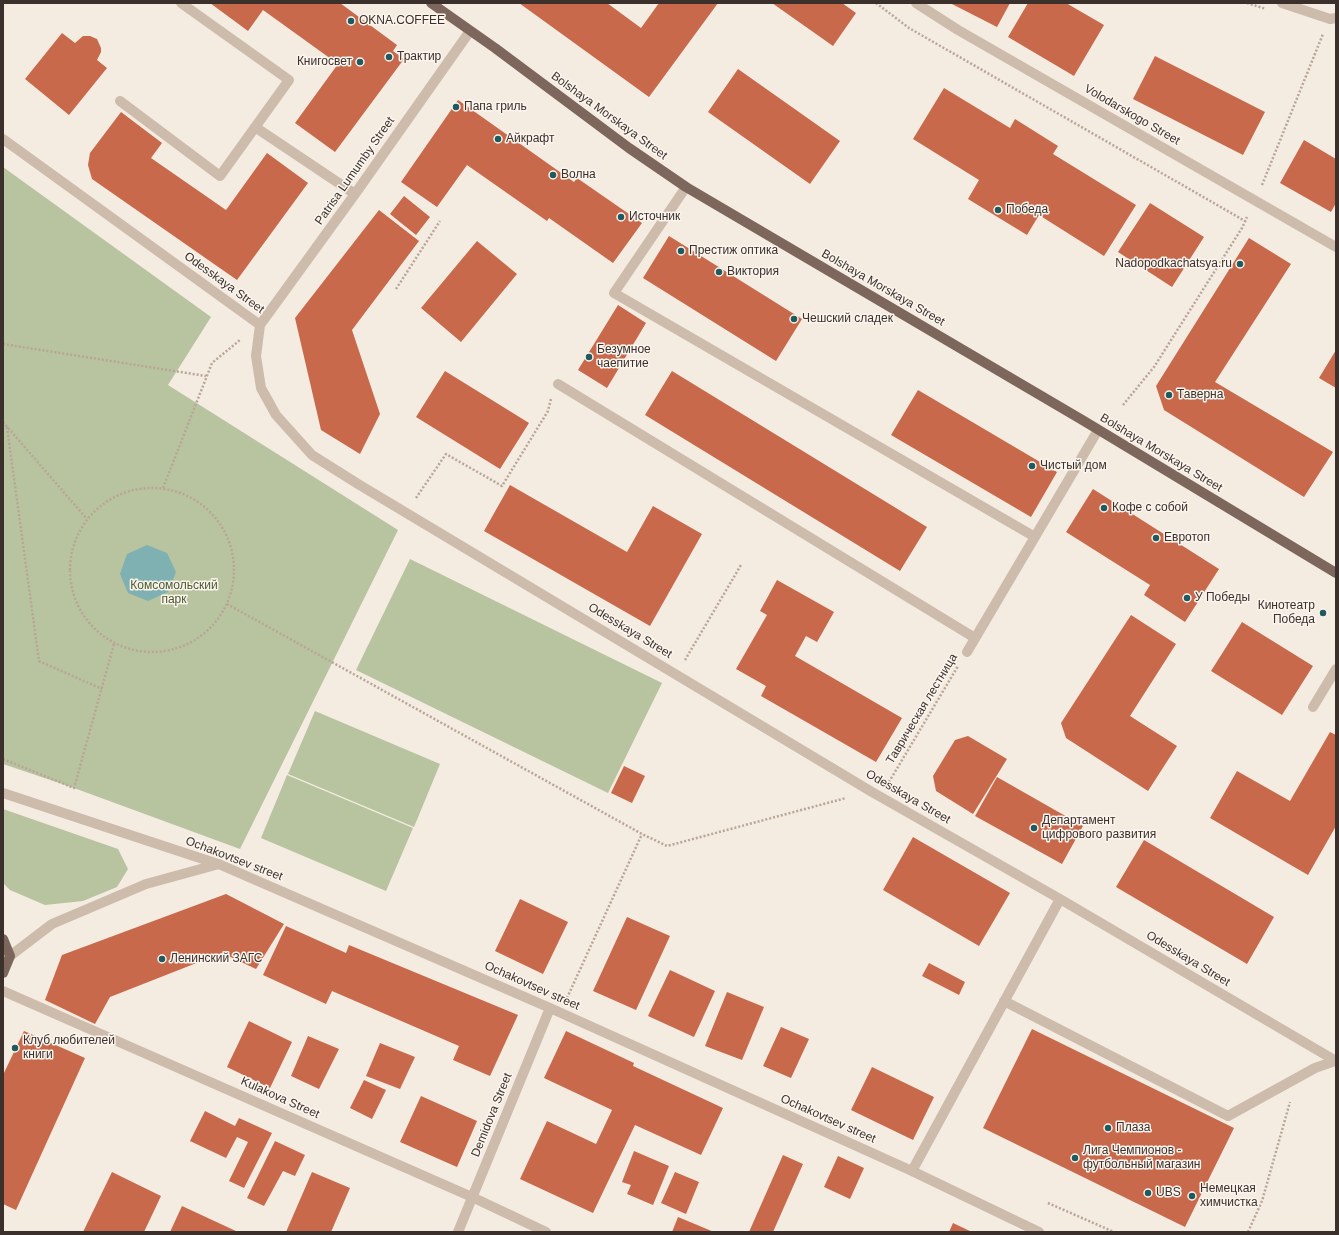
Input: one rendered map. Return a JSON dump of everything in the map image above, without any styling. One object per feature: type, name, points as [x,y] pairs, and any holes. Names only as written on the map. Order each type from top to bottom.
[{"type":"main road","name":"Bolshaya Morskaya Street","points":[[431,3],[629,148],[686,187],[1098,430],[1336,573]]},
{"type":"main road","points":[[3,939],[10,956],[3,973]]},
{"type":"street","points":[[120,101],[220,176],[289,80],[182,3]]},
{"type":"street","name":"Volodarskogo Street","points":[[916,3],[958,30],[1336,247]]},
{"type":"street","points":[[1282,3],[1330,19],[1336,18]]},
{"type":"street","name":"Patrisa Lumumby Street","points":[[260,325],[470,31]]},
{"type":"street","points":[[255,127],[355,194]]},
{"type":"street","name":"Odesskaya Street","points":[[3,139],[260,325],[256,356],[261,388],[276,415],[312,455],[876,794],[1060,898],[1336,1061]]},
{"type":"street","points":[[686,187],[614,293],[1035,537]]},
{"type":"street","points":[[555,388],[974,638]]},
{"type":"street","points":[[967,652],[1098,430]]},
{"type":"street","points":[[1313,707],[1336,669]]},
{"type":"street","name":"Ochakovtsev street","points":[[3,793],[219,864],[550,1008],[912,1171],[1039,1232]]},
{"type":"street","points":[[10,956],[52,924],[146,884],[219,864]]},
{"type":"street","points":[[912,1171],[1060,898]]},
{"type":"street","name":"Kulakova Street","points":[[3,991],[472,1197],[546,1232]]},
{"type":"street","points":[[1004,1001],[1228,1116],[1315,1068],[1336,1061]]},
{"type":"street","name":"Demidova Street","points":[[458,1232],[550,1008]]},
{"type":"path","points":[[876,3],[909,28],[1245,221]]},
{"type":"path","points":[[396,288],[440,221]]},
{"type":"path","points":[[164,488],[212,363],[260,325]]},
{"type":"path","points":[[3,344],[206,376]]},
{"type":"path","points":[[1123,405],[1154,367]]},
{"type":"path","points":[[408,512],[424,484],[446,454],[502,486],[548,411],[555,388]]},
{"type":"path","points":[[3,422],[87,520]]},
{"type":"path","points":[[8,427],[39,661],[102,689]]},
{"type":"path","points":[[164,488],[188,496],[209,510],[224,530],[233,554],[234,580],[227,604],[212,627],[191,643],[166,652],[140,652],[114,644],[97,632],[84,617],[74,598],[70,578],[71,557],[76,537],[87,520],[108,500],[135,490],[164,488]]},
{"type":"path","points":[[676,674],[741,565]]},
{"type":"path","points":[[227,604],[642,834],[667,846],[876,794]]},
{"type":"path","points":[[3,759],[74,788],[114,644]]},
{"type":"path","name":"Таврическая лестница","points":[[876,794],[967,652]]},
{"type":"path","points":[[561,1013],[642,834]]},
{"type":"path","points":[[1248,1232],[1262,1201],[1296,1079]]},
{"type":"path","points":[[1048,1203],[1114,1232]]},
{"type":"green space","name":"Комсомольский парк","points":[[3,167],[211,317],[168,385],[398,530],[240,849],[74,788],[3,764]]},
{"type":"green space","points":[[410,559],[662,683],[608,793],[356,670]]},
{"type":"green space","points":[[315,711],[440,764],[414,827],[288,774]]},
{"type":"green space","points":[[287,775],[413,828],[386,891],[261,838]]},
{"type":"green space","points":[[3,809],[118,849],[128,869],[117,887],[83,901],[45,905],[10,890],[3,883]]},
{"type":"water","points":[[147,545],[167,553],[176,572],[168,592],[148,601],[128,593],[120,574],[127,554]]},
{"type":"building","points":[[210,3],[340,3],[397,45],[393,51],[404,59],[335,152],[295,123],[338,64],[263,10],[248,31]]},
{"type":"building","points":[[519,3],[607,3],[641,28],[659,3],[718,3],[649,97]]},
{"type":"building","points":[[772,3],[842,3],[856,13],[833,46]]},
{"type":"building","points":[[950,3],[1010,3],[997,27]]},
{"type":"building","points":[[1028,3],[1066,3],[1104,25],[1074,76],[1008,37]]},
{"type":"building","points":[[62,33],[75,43],[83,36],[90,36],[97,39],[101,52],[97,60],[107,68],[69,115],[25,79]]},
{"type":"building","points":[[1155,56],[1265,112],[1243,155],[1133,99]]},
{"type":"building","points":[[738,69],[840,141],[810,184],[708,112]]},
{"type":"building","points":[[944,88],[1010,128],[1015,119],[1058,146],[1053,154],[1136,205],[1104,256],[1039,215],[1027,235],[968,199],[979,180],[913,139]]},
{"type":"building","points":[[458,100],[574,182],[577,178],[642,223],[613,263],[549,218],[547,221],[467,165],[437,207],[401,182]]},
{"type":"building","points":[[121,112],[162,143],[151,158],[226,210],[267,153],[308,183],[237,280],[92,179],[88,165],[90,153]]},
{"type":"building","points":[[1304,140],[1336,159],[1336,203],[1331,212],[1280,183]]},
{"type":"building","points":[[404,196],[430,217],[416,235],[390,214]]},
{"type":"building","points":[[1150,203],[1204,237],[1172,287],[1118,252]]},
{"type":"building","points":[[379,210],[419,241],[352,330],[380,414],[360,454],[321,430],[295,318]]},
{"type":"building","points":[[669,236],[802,319],[776,361],[643,278]]},
{"type":"building","points":[[1249,238],[1291,264],[1215,382],[1333,452],[1304,497],[1164,410],[1156,386]]},
{"type":"building","points":[[477,241],[517,274],[461,342],[421,308]]},
{"type":"building","points":[[618,305],[646,323],[607,388],[578,370]]},
{"type":"building","points":[[1336,350],[1336,388],[1319,378]]},
{"type":"building","points":[[445,371],[529,423],[500,469],[416,417]]},
{"type":"building","points":[[672,371],[927,527],[900,571],[645,415]]},
{"type":"building","points":[[918,390],[1057,472],[1031,517],[891,435]]},
{"type":"building","points":[[510,485],[627,552],[653,506],[702,534],[650,626],[484,531]]},
{"type":"building","points":[[1093,489],[1219,569],[1185,622],[1144,595],[1150,585],[1066,532]]},
{"type":"building","points":[[777,580],[834,612],[817,642],[806,636],[795,656],[902,718],[876,762],[761,696],[766,686],[736,669],[767,615],[760,611]]},
{"type":"building","points":[[1131,615],[1176,644],[1130,716],[1177,746],[1148,791],[1066,738],[1061,723]]},
{"type":"building","points":[[1242,622],[1313,666],[1282,715],[1211,671]]},
{"type":"building","points":[[1330,732],[1336,735],[1336,826],[1308,875],[1210,818],[1237,771],[1290,801]]},
{"type":"building","points":[[968,736],[1007,759],[973,814],[936,791],[933,776],[955,740]]},
{"type":"building","points":[[624,766],[645,776],[632,803],[611,793]]},
{"type":"building","points":[[997,777],[1083,826],[1062,864],[975,816]]},
{"type":"building","points":[[913,837],[1010,893],[979,946],[883,890]]},
{"type":"building","points":[[1144,840],[1274,917],[1247,964],[1116,887]]},
{"type":"building","points":[[226,894],[284,924],[256,969],[222,953],[110,997],[95,1024],[45,1000],[62,955]]},
{"type":"building","points":[[520,899],[568,922],[543,974],[495,951]]},
{"type":"building","points":[[627,917],[670,936],[636,1010],[593,991]]},
{"type":"building","points":[[286,926],[346,953],[349,945],[518,1015],[490,1076],[453,1060],[459,1046],[332,991],[326,1004],[263,975]]},
{"type":"building","points":[[929,963],[965,982],[959,995],[922,976]]},
{"type":"building","points":[[670,970],[715,991],[694,1037],[648,1016]]},
{"type":"building","points":[[727,992],[764,1007],[742,1060],[705,1046]]},
{"type":"building","points":[[249,1021],[292,1042],[270,1088],[227,1067]]},
{"type":"building","points":[[781,1027],[809,1039],[791,1078],[763,1066]]},
{"type":"building","name":"Плаза","points":[[1032,1029],[1234,1128],[1185,1227],[983,1128]]},
{"type":"building","points":[[24,1031],[85,1058],[16,1210],[3,1204],[3,1075]]},
{"type":"building","points":[[566,1031],[634,1063],[633,1066],[723,1108],[701,1155],[635,1125],[593,1213],[520,1179],[547,1121],[596,1144],[612,1110],[544,1078]]},
{"type":"building","points":[[308,1036],[339,1049],[319,1089],[291,1076]]},
{"type":"building","points":[[380,1043],[415,1057],[400,1089],[366,1076]]},
{"type":"building","points":[[872,1067],[934,1097],[913,1140],[851,1110]]},
{"type":"building","points":[[364,1080],[386,1090],[372,1119],[350,1108]]},
{"type":"building","points":[[421,1096],[477,1121],[457,1167],[400,1142]]},
{"type":"building","points":[[205,1111],[235,1126],[239,1118],[272,1133],[244,1188],[229,1181],[248,1142],[237,1137],[226,1158],[190,1141]]},
{"type":"building","points":[[275,1141],[305,1155],[295,1176],[283,1171],[264,1206],[247,1198]]},
{"type":"building","points":[[634,1151],[669,1166],[653,1205],[627,1194],[631,1185],[622,1182]]},
{"type":"building","points":[[783,1155],[803,1164],[773,1232],[749,1232]]},
{"type":"building","points":[[838,1156],[864,1168],[850,1199],[824,1187]]},
{"type":"building","points":[[112,1172],[161,1196],[144,1232],[83,1232]]},
{"type":"building","points":[[312,1172],[350,1188],[331,1232],[286,1232]]},
{"type":"building","points":[[675,1172],[699,1182],[686,1214],[661,1203]]},
{"type":"building","points":[[182,1206],[238,1232],[170,1232]]},
{"type":"building","points":[[678,1217],[714,1232],[672,1232]]},
{"type":"building","points":[[953,1223],[972,1232],[949,1232]]},
{"type":"place","name":"OKNA.COFFEE","points":[[351,21]]},
{"type":"place","name":"Трактир","points":[[389,57]]},
{"type":"place","name":"Книгосвет","points":[[360,62]]},
{"type":"place","name":"Папа гриль","points":[[456,107]]},
{"type":"place","name":"Айкрафт","points":[[498,139]]},
{"type":"place","name":"Волна","points":[[553,175]]},
{"type":"place","name":"Победа","points":[[998,210]]},
{"type":"place","name":"Источник","points":[[621,217]]},
{"type":"place","name":"Престиж оптика","points":[[681,251]]},
{"type":"place","name":"Nadopodkachatsya.ru","points":[[1240,264]]},
{"type":"place","name":"Виктория","points":[[719,272]]},
{"type":"place","name":"Чешский сладек","points":[[794,319]]},
{"type":"place","name":"Безумное чаепитие","points":[[589,357]]},
{"type":"place","name":"Таверна","points":[[1169,395]]},
{"type":"place","name":"Чистый дом","points":[[1032,466]]},
{"type":"place","name":"Кофе с собой","points":[[1104,508]]},
{"type":"place","name":"Евротоп","points":[[1156,538]]},
{"type":"place","name":"У Победы","points":[[1187,598]]},
{"type":"place","name":"Кинотеатр Победа","points":[[1323,613]]},
{"type":"place","name":"Департамент цифрового развития","points":[[1034,828]]},
{"type":"place","name":"Ленинский ЗАГС","points":[[162,959]]},
{"type":"place","name":"Клуб любителей книги","points":[[15,1048]]},
{"type":"place","name":"Плаза","points":[[1108,1128]]},
{"type":"place","name":"Лига Чемпионов - футбольный магазин","points":[[1075,1158]]},
{"type":"place","name":"UBS","points":[[1148,1193]]},
{"type":"place","name":"Немецкая химчистка","points":[[1192,1196]]}]
